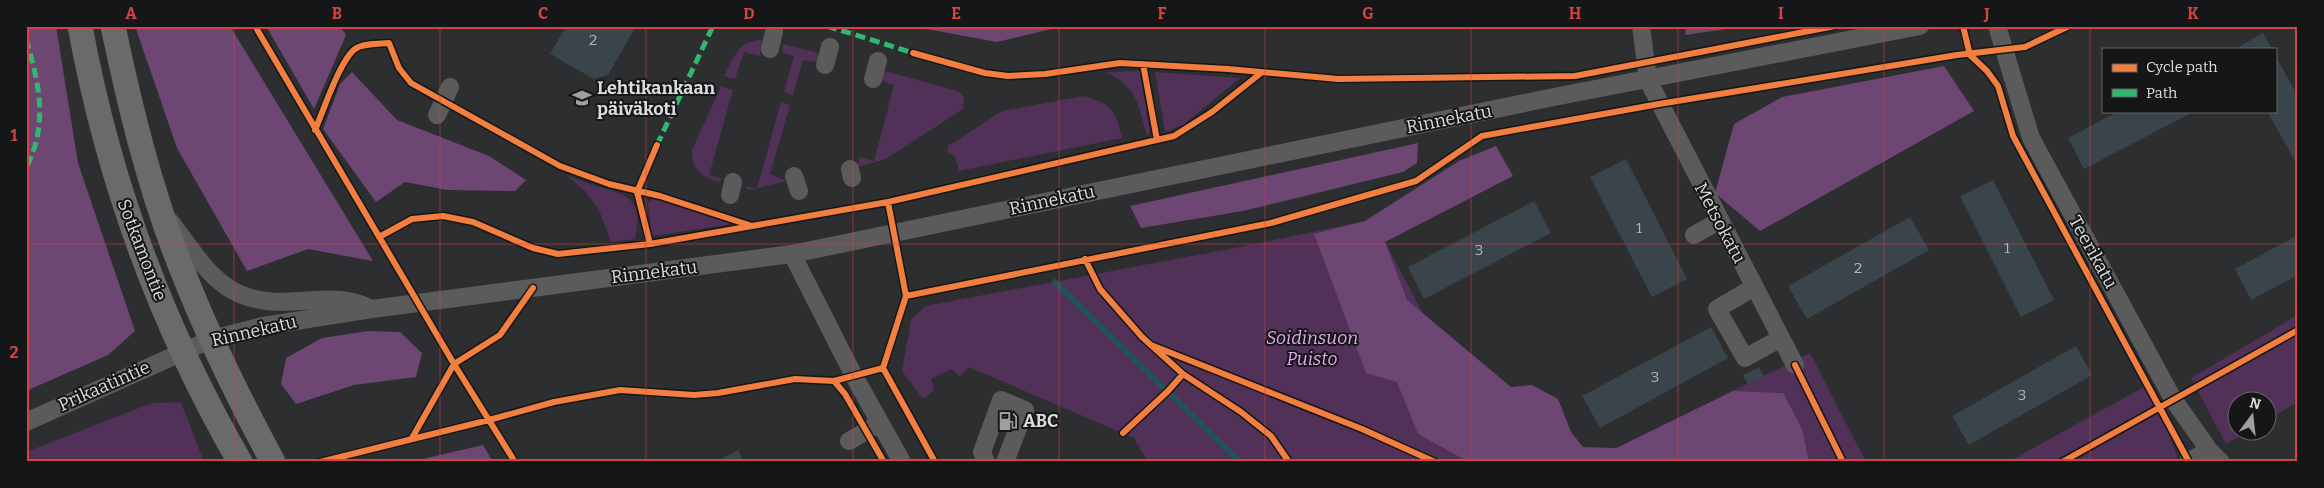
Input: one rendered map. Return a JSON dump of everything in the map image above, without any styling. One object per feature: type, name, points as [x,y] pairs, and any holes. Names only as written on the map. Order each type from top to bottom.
[{"type":"highway","name":"Sotkamontie","points":[[80,26],[103,133],[123,204],[182,352],[216,420],[240,462]]},
{"type":"highway","name":"Sotkamontie","points":[[113,26],[138,129],[180,266],[248,415],[273,462]]},
{"type":"street","name":"Metsokatu","points":[[1641,26],[1648,80],[1719,221],[1796,365]]},
{"type":"street","name":"Rinnekatu","points":[[182,352],[212,339],[263,326],[372,309],[792,254],[1554,97],[1920,26]]},
{"type":"street","name":"Teerikatu","points":[[1997,26],[2031,138],[2173,399],[2214,458]]},
{"type":"street","points":[[770,49],[774,32]]},
{"type":"street","points":[[825,65],[830,47]]},
{"type":"street","points":[[873,78],[878,61]]},
{"type":"street","points":[[437,116],[450,87]]},
{"type":"street","points":[[162,210],[215,279],[234,293],[256,301],[286,302],[324,299],[357,302],[372,309]]},
{"type":"street","points":[[1694,234],[1719,221]]},
{"type":"street","points":[[792,254],[902,462]]},
{"type":"street","points":[[1754,287],[1717,310],[1745,358],[1781,338]]},
{"type":"street","name":"Prikaatintie","points":[[26,422],[182,352]]},
{"type":"street","points":[[986,462],[982,452],[1001,400],[1025,410],[1005,462]]},
{"type":"street","points":[[849,441],[880,423]]},
{"type":"street","points":[[2188,462],[2214,458]]},
{"type":"green space","points":[[761,40],[764,45],[759,56],[744,52],[735,79],[724,76],[734,57],[742,47],[753,41]]},
{"type":"green space","points":[[782,44],[816,52],[818,56],[818,59],[814,62],[803,60],[793,95],[784,92],[794,56],[783,53]]},
{"type":"green space","points":[[885,71],[958,91],[964,97],[963,109],[886,159],[857,167],[860,157],[874,161],[894,85],[882,81],[880,77],[882,72]]},
{"type":"green space","points":[[1140,71],[1150,133],[1147,136],[1139,106],[1131,91],[1125,84],[1106,72]]},
{"type":"green space","points":[[1155,72],[1240,78],[1183,125],[1165,132]]},
{"type":"green space","points":[[721,86],[733,90],[709,175],[723,179],[719,182],[708,178],[699,171],[692,157],[692,150]]},
{"type":"green space","points":[[1083,96],[1106,105],[1111,110],[1117,121],[1122,138],[959,171],[955,156],[948,153],[948,146],[1002,111]]},
{"type":"green space","points":[[781,102],[790,105],[770,174],[787,181],[750,190],[747,189],[745,186],[757,188]]},
{"type":"green space","points":[[566,175],[614,191],[630,200],[637,214],[635,239],[611,242],[599,210],[585,191]]},
{"type":"green space","points":[[653,198],[733,224],[652,236],[648,203]]},
{"type":"green space","name":"Soidinsuon Puisto","points":[[1365,221],[1385,242],[1502,462],[1148,462],[1134,438],[969,367],[960,377],[951,369],[931,379],[934,390],[923,399],[902,371],[911,320],[925,306],[1245,246]]},
{"type":"green space","points":[[2298,315],[2298,402],[2276,415],[2276,390],[2226,390],[2226,440],[2233,440],[2226,444],[2191,378]]},
{"type":"green space","points":[[1810,353],[1866,462],[1587,462]]},
{"type":"green space","points":[[2144,387],[2160,407],[2178,460],[2008,462]]},
{"type":"green space","points":[[181,402],[204,462],[26,462],[26,452],[152,403]]},
{"type":"shaded area","points":[[26,26],[56,26],[78,163],[135,331],[108,355],[26,391]]},
{"type":"shaded area","points":[[135,26],[230,26],[373,261],[308,249],[247,271],[177,148]]},
{"type":"shaded area","points":[[266,26],[340,26],[346,35],[314,109]]},
{"type":"shaded area","points":[[910,26],[1064,26],[997,42]]},
{"type":"shaded area","points":[[1686,26],[1748,26],[1685,35]]},
{"type":"shaded area","points":[[1944,66],[1974,111],[1760,231],[1715,193],[1734,124],[1782,97]]},
{"type":"shaded area","points":[[352,72],[397,120],[489,156],[526,180],[515,191],[447,190],[405,182],[376,202],[323,129],[340,84]]},
{"type":"shaded area","points":[[1418,143],[1417,163],[1403,172],[1243,211],[1141,228],[1130,206]]},
{"type":"shaded area","points":[[1496,146],[1513,176],[1385,242],[1407,300],[1511,387],[1532,385],[1558,399],[1571,432],[1583,447],[1617,448],[1733,391],[1783,393],[1802,429],[1809,462],[1469,462],[1418,434],[1397,382],[1366,373],[1314,234],[1365,221],[1459,161]]},
{"type":"shaded area","points":[[368,331],[400,332],[422,353],[416,377],[354,385],[296,404],[281,384],[286,358],[322,338]]},
{"type":"shaded area","points":[[483,445],[493,462],[410,462]]},
{"type":"building","points":[[566,26],[636,26],[608,75],[594,79],[550,54]]},
{"type":"building","points":[[2263,33],[2271,48],[2237,48]]},
{"type":"building","points":[[2276,57],[2298,96],[2298,166],[2268,112],[2276,112]]},
{"type":"building","points":[[2117,112],[2193,112],[2084,169],[2068,138]]},
{"type":"building","points":[[1626,159],[1687,279],[1652,297],[1590,177]]},
{"type":"building","points":[[1993,180],[2054,300],[2021,317],[1960,196]]},
{"type":"building","points":[[1534,201],[1551,233],[1424,299],[1408,267]]},
{"type":"building","points":[[1910,217],[1929,250],[1807,319],[1788,286]]},
{"type":"building","points":[[2298,235],[2298,275],[2251,300],[2235,269]]},
{"type":"building","points":[[1711,327],[1728,358],[1600,428],[1582,396]]},
{"type":"building","points":[[2076,346],[2092,375],[1969,445],[1952,416]]},
{"type":"building","points":[[1759,367],[1764,376],[1748,385],[1743,375]]},
{"type":"building","points":[[1004,404],[1022,411],[1015,430],[997,423]]},
{"type":"building","points":[[738,450],[744,462],[716,462]]},
{"type":"waterway","points":[[1055,282],[1240,462]]},
{"type":"marked path","points":[[657,145],[713,26]]},
{"type":"marked path","points":[[827,26],[913,53]]},
{"type":"marked path","points":[[26,39],[35,72],[40,104],[38,135],[26,168]]},
{"type":"cycle path","points":[[255,26],[454,364],[515,462]]},
{"type":"cycle path","points":[[913,53],[985,73],[1008,76],[1045,74],[1120,63],[1228,69],[1338,79],[1575,76],[1835,26]]},
{"type":"cycle path","points":[[1963,26],[1970,55],[1987,71],[1998,86],[2013,136],[2189,462]]},
{"type":"cycle path","points":[[906,296],[1271,223],[1416,181],[1482,136],[1659,104],[1957,55],[2025,47],[2069,26]]},
{"type":"cycle path","points":[[315,130],[332,87],[349,55],[358,47],[389,43],[399,68],[411,83],[560,166],[609,184],[660,196],[752,226]]},
{"type":"cycle path","points":[[1143,64],[1157,140]]},
{"type":"cycle path","points":[[379,237],[412,219],[443,216],[473,222],[533,248],[558,254],[650,244],[888,202],[1174,136],[1212,112],[1261,73]]},
{"type":"cycle path","points":[[650,244],[637,192],[657,145]]},
{"type":"cycle path","points":[[320,462],[554,402],[620,390],[694,395],[718,393],[795,379],[834,381],[883,368],[906,296],[888,202]]},
{"type":"cycle path","points":[[1085,259],[1100,289],[1142,337],[1183,374],[1241,412],[1271,436],[1289,462]]},
{"type":"cycle path","points":[[412,438],[454,364],[500,335],[533,288]]},
{"type":"cycle path","points":[[2062,462],[2298,330]]},
{"type":"cycle path","points":[[1151,345],[1362,429],[1435,462]]},
{"type":"cycle path","points":[[1795,365],[1843,462]]},
{"type":"cycle path","points":[[883,368],[935,462]]},
{"type":"cycle path","points":[[1123,433],[1168,391],[1183,374]]},
{"type":"cycle path","points":[[834,381],[845,394],[884,462]]},
{"type":"place","name":"Lehtikankaan päiväkoti","points":[[582,98]]},
{"type":"place","name":"ABC","points":[[1008,421]]}]
